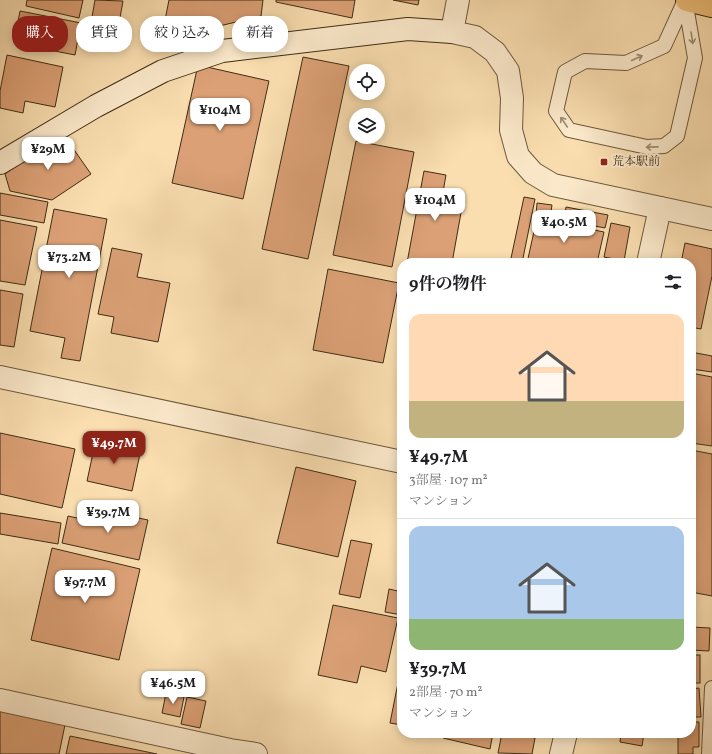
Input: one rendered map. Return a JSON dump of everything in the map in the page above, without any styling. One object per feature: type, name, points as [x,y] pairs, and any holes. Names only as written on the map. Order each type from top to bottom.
[{"type":"highway","points":[[686,0],[712,6]]},
{"type":"street","points":[[452,32],[458,0]]},
{"type":"street","points":[[0,163],[96,106],[163,71],[222,51],[408,30],[452,32],[475,37],[495,52],[508,71],[512,98],[511,130],[518,156],[532,173],[553,185],[712,219]]},
{"type":"street","points":[[649,258],[660,208]]},
{"type":"street","points":[[0,377],[397,461]]},
{"type":"street","points":[[0,700],[229,752],[256,754]]},
{"type":"street","points":[[562,754],[565,738]]},
{"type":"lane","points":[[686,0],[695,58],[678,136],[664,146],[647,147],[569,130],[556,111],[565,72],[585,61],[626,63],[664,46],[686,0]]},
{"type":"lane","points":[[709,754],[712,688]]},
{"type":"building","points":[[27,0],[83,0],[79,16],[76,16],[76,17],[26,6]]},
{"type":"building","points":[[95,0],[123,1],[120,16],[92,16]]},
{"type":"building","points":[[169,0],[263,0],[261,16],[232,16],[232,23],[224,25],[224,16],[166,16]]},
{"type":"building","points":[[276,0],[355,0],[352,18],[276,2]]},
{"type":"building","points":[[393,0],[419,0],[418,5]]},
{"type":"building","points":[[20,11],[45,16],[19,16]]},
{"type":"building","points":[[68,20],[76,22],[75,55],[60,52],[68,52]]},
{"type":"building","points":[[7,55],[63,67],[55,107],[25,101],[23,113],[0,108],[0,91]]},
{"type":"building","points":[[303,57],[349,66],[308,259],[262,249]]},
{"type":"building","points":[[198,65],[269,81],[243,199],[172,183]]},
{"type":"building","points":[[63,134],[91,174],[52,200],[10,191],[5,174]]},
{"type":"building","points":[[355,144],[372,144],[414,152],[392,267],[333,255]]},
{"type":"building","points":[[424,171],[446,175],[443,192],[464,196],[453,258],[408,258]]},
{"type":"building","points":[[0,193],[48,202],[44,223],[0,215]]},
{"type":"building","points":[[524,197],[535,199],[523,258],[511,258]]},
{"type":"building","points":[[537,203],[552,205],[550,218],[536,216]]},
{"type":"building","points":[[566,207],[608,215],[605,228],[564,220]]},
{"type":"building","points":[[54,209],[107,219],[80,361],[61,358],[65,338],[30,331]]},
{"type":"building","points":[[537,218],[604,232],[598,258],[528,258]]},
{"type":"building","points":[[0,220],[37,227],[25,285],[0,281]]},
{"type":"building","points":[[611,223],[630,227],[625,258],[604,257]]},
{"type":"building","points":[[685,243],[712,249],[712,276],[701,329],[696,328],[696,258],[682,258]]},
{"type":"building","points":[[112,248],[142,254],[137,277],[170,283],[158,342],[111,333],[114,317],[98,314]]},
{"type":"building","points":[[328,269],[397,283],[397,293],[383,363],[313,350]]},
{"type":"building","points":[[0,290],[23,294],[14,347],[0,345]]},
{"type":"building","points":[[696,353],[712,356],[712,372],[696,370]]},
{"type":"building","points":[[696,374],[712,377],[712,446],[696,444]]},
{"type":"building","points":[[0,433],[75,449],[62,508],[0,494]]},
{"type":"building","points":[[96,439],[141,449],[132,491],[87,481]]},
{"type":"building","points":[[696,451],[712,454],[712,596],[696,593]]},
{"type":"building","points":[[296,467],[356,481],[338,557],[277,543]]},
{"type":"building","points":[[101,510],[148,520],[139,560],[62,543],[68,516],[99,523]]},
{"type":"building","points":[[0,513],[61,523],[58,544],[0,534]]},
{"type":"building","points":[[351,540],[372,544],[360,598],[339,594]]},
{"type":"building","points":[[52,548],[140,569],[119,660],[31,640]]},
{"type":"building","points":[[389,589],[397,591],[397,614],[385,612]]},
{"type":"building","points":[[333,605],[397,618],[386,672],[361,666],[357,683],[318,675]]},
{"type":"building","points":[[696,627],[710,628],[709,651],[696,650]]},
{"type":"building","points":[[696,655],[700,655],[700,683],[696,683]]},
{"type":"building","points":[[397,688],[397,724],[390,723]]},
{"type":"building","points":[[696,688],[699,688],[701,717],[696,717]]},
{"type":"building","points":[[166,693],[184,697],[180,717],[162,713]]},
{"type":"building","points":[[187,697],[206,701],[200,728],[181,724]]},
{"type":"building","points":[[0,706],[66,720],[59,754],[0,754]]},
{"type":"building","points":[[696,722],[699,722],[699,747],[693,747],[693,754],[678,754],[678,738],[696,738]]},
{"type":"building","points":[[70,736],[157,754],[66,754]]},
{"type":"building","points":[[443,738],[492,738],[490,749]]},
{"type":"building","points":[[501,738],[535,738],[532,754],[498,753]]},
{"type":"building","points":[[620,738],[643,738],[642,746],[620,742]]},
{"type":"place","name":"荒本駅前","points":[[604,162]]}]
